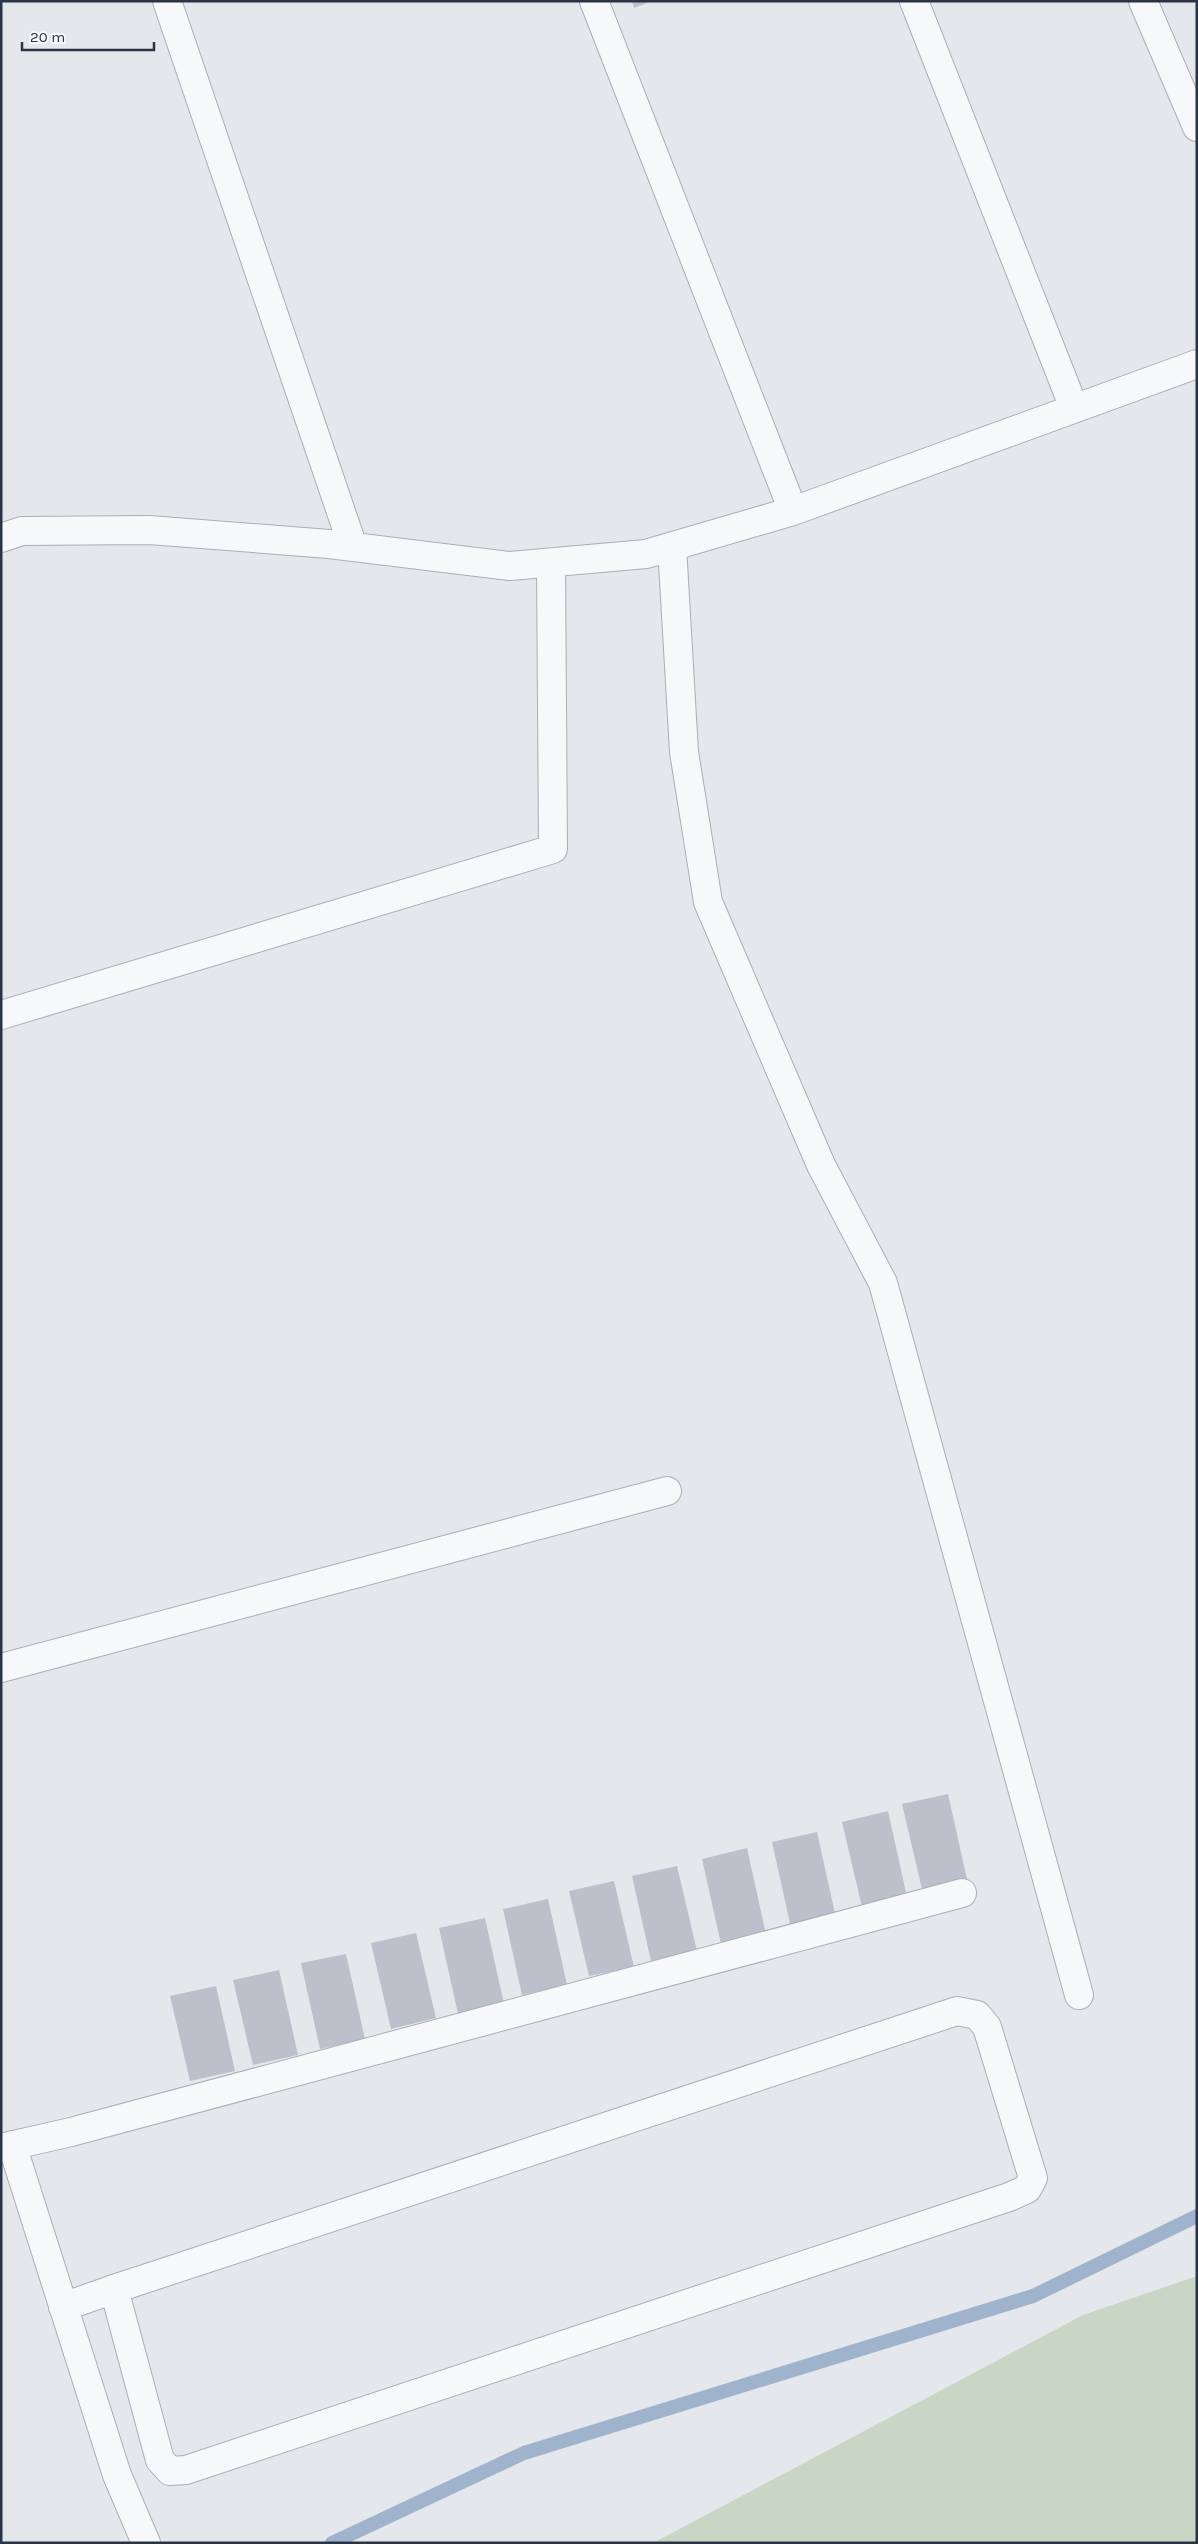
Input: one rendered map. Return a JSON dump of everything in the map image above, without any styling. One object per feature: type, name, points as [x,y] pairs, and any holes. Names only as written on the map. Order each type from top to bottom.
[{"type":"street","points":[[168,1],[353,547]]},
{"type":"street","points":[[594,1],[793,511]]},
{"type":"street","points":[[914,1],[1074,408]]},
{"type":"street","points":[[1143,1],[1197,127]]},
{"type":"street","points":[[1,538],[22,531],[150,530],[353,547],[510,566],[646,554],[793,511],[1197,364]]},
{"type":"street","points":[[672,546],[684,752],[708,902],[821,1165],[883,1284],[1079,1995]]},
{"type":"street","points":[[1,1015],[553,849],[551,563]]},
{"type":"street","points":[[1,1668],[666,1491]]},
{"type":"street","points":[[146,2543],[116,2475],[63,2307],[7,2147],[81,2129],[962,1892]]},
{"type":"street","points":[[63,2307],[114,2289],[957,2011],[977,2015],[987,2027],[1033,2178],[1027,2189],[1009,2197],[186,2470],[170,2471],[160,2460],[114,2289]]},
{"type":"green space","points":[[1197,2276],[1197,2543],[653,2543],[1083,2315]]},
{"type":"building","points":[[632,1],[652,1],[634,8]]},
{"type":"building","points":[[948,1794],[967,1879],[922,1889],[902,1804]]},
{"type":"building","points":[[888,1811],[907,1897],[862,1907],[842,1822]]},
{"type":"building","points":[[817,1832],[836,1918],[791,1928],[772,1842]]},
{"type":"building","points":[[747,1848],[766,1934],[721,1944],[702,1859]]},
{"type":"building","points":[[677,1866],[697,1951],[651,1961],[632,1876]]},
{"type":"building","points":[[614,1881],[634,1967],[589,1976],[569,1891]]},
{"type":"building","points":[[548,1899],[567,1985],[522,1995],[503,1909]]},
{"type":"building","points":[[485,1918],[504,2004],[458,2014],[439,1928]]},
{"type":"building","points":[[416,1933],[436,2018],[391,2029],[371,1943]]},
{"type":"building","points":[[346,1954],[365,2039],[320,2049],[301,1963]]},
{"type":"building","points":[[279,1970],[298,2055],[253,2065],[233,1980]]},
{"type":"building","points":[[216,1986],[235,2071],[190,2081],[170,1996]]},
{"type":"waterway","points":[[332,2543],[524,2453],[1033,2296],[1197,2216]]}]
